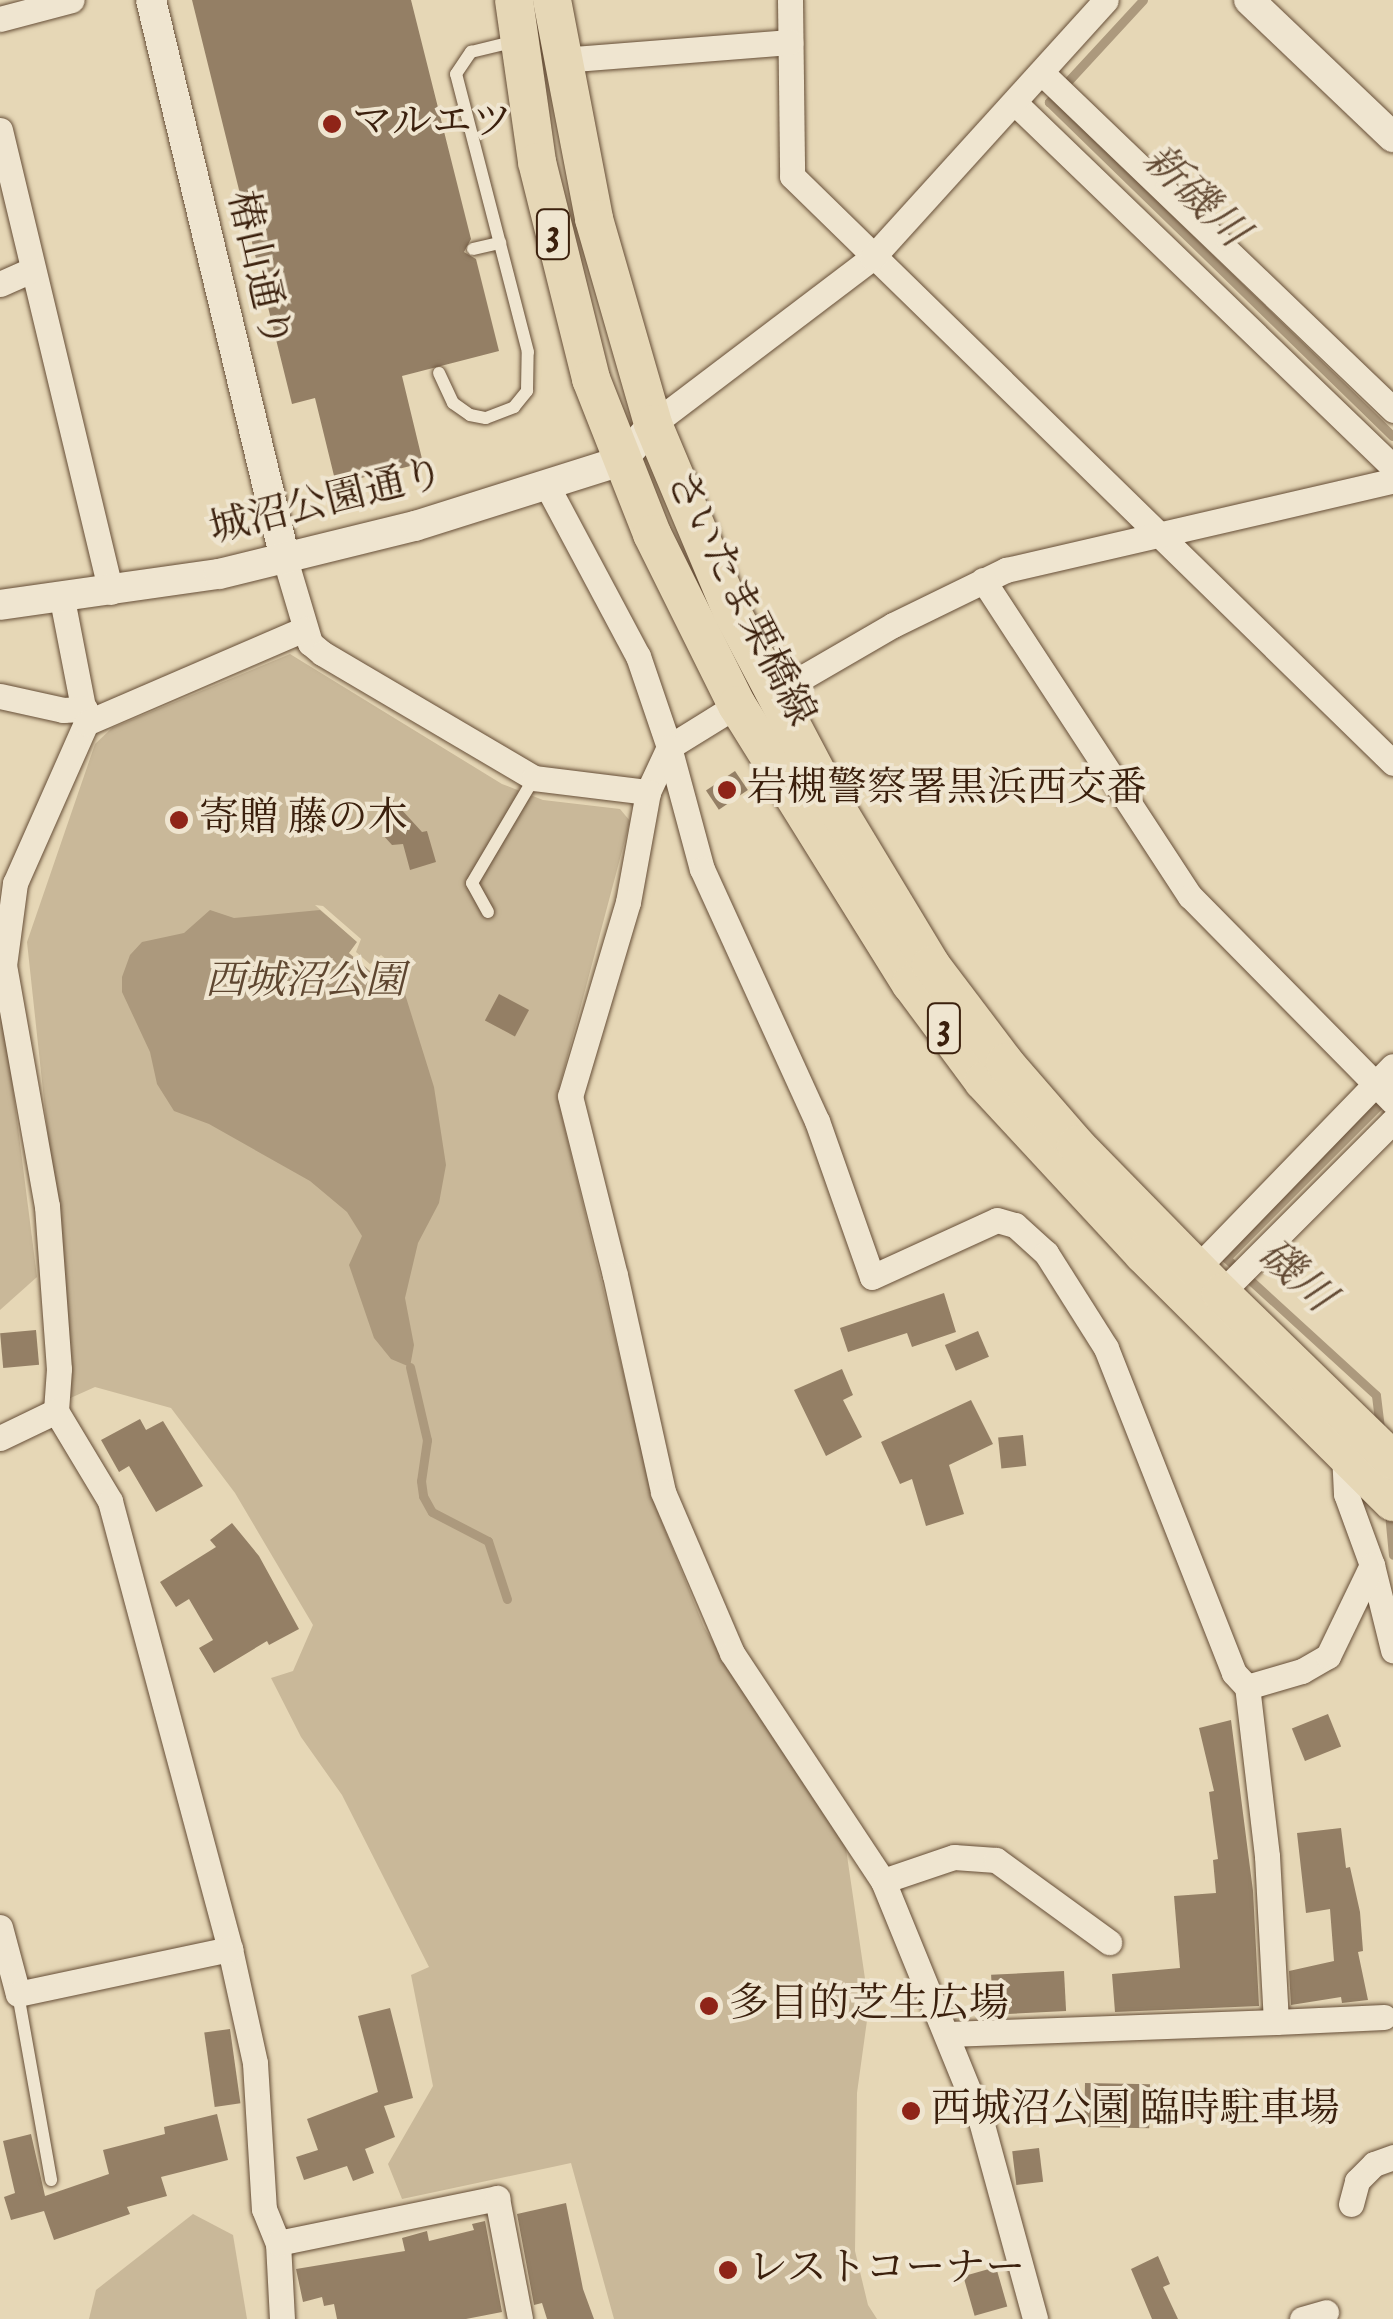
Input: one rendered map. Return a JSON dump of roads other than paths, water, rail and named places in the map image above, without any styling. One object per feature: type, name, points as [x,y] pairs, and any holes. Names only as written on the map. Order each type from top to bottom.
[{"type":"main road","name":"さいたま栗橋線","points":[[514,0],[551,228],[592,379],[621,461],[737,705],[874,927],[982,1081],[1143,1254],[1393,1502]]},
{"type":"main road","name":"さいたま栗橋線","points":[[552,0],[594,219],[653,424],[688,516],[774,694],[836,809],[931,965],[1004,1063],[1076,1145],[1393,1460]]},
{"type":"street","points":[[0,19],[72,0]]},
{"type":"street","name":"椿山通り","points":[[151,0],[285,559]]},
{"type":"street","points":[[790,0],[792,176],[1393,763]]},
{"type":"street","points":[[621,461],[653,424],[872,258],[1106,0]]},
{"type":"street","points":[[1249,0],[1393,137]]},
{"type":"street","points":[[561,60],[790,42]]},
{"type":"street","points":[[1042,73],[1393,410]]},
{"type":"street","points":[[1015,103],[1393,467]]},
{"type":"street","points":[[0,130],[111,592]]},
{"type":"street","points":[[0,284],[32,270]]},
{"type":"street","name":"城沼公園通り","points":[[0,606],[111,592],[285,559],[621,461]]},
{"type":"street","points":[[774,694],[893,625],[1006,570],[1393,481]]},
{"type":"street","points":[[546,484],[638,656],[669,747],[702,869],[816,1121],[872,1276],[997,1220],[1015,1225],[1046,1252],[1093,1324],[1121,1380],[1229,1661],[1247,1687],[1267,1856],[1276,2022]]},
{"type":"street","points":[[285,559],[304,629],[310,643],[322,653],[534,778],[648,792]]},
{"type":"street","points":[[983,580],[1190,896],[1387,1084],[1209,1280]]},
{"type":"street","points":[[62,598],[85,716],[15,883],[4,965],[47,1206],[60,1368],[56,1411],[110,1501],[230,1949],[255,2063],[264,2210],[278,2242],[282,2319]]},
{"type":"street","points":[[0,696],[85,716],[304,629]]},
{"type":"street","points":[[737,705],[669,747],[648,792],[628,902],[570,1096],[616,1276],[663,1492],[696,1579],[732,1653],[883,1881],[981,2121],[1035,2319]]},
{"type":"street","points":[[1209,1280],[1393,1121]]},
{"type":"street","points":[[0,1438],[56,1411]]},
{"type":"street","points":[[1344,1453],[1346,1494],[1372,1565],[1393,1650]]},
{"type":"street","points":[[1247,1687],[1302,1671],[1328,1656],[1372,1565]]},
{"type":"street","points":[[883,1881],[954,1857],[996,1860],[1109,1942]]},
{"type":"street","points":[[0,1927],[18,1994],[230,1949]]},
{"type":"street","points":[[948,2034],[1384,2017]]},
{"type":"street","points":[[1351,2204],[1357,2181],[1374,2164],[1393,2158]]},
{"type":"street","points":[[278,2242],[497,2198],[520,2319]]},
{"type":"lane","points":[[438,373],[454,403],[470,415],[486,418],[514,407],[527,391],[528,352],[456,74],[471,52],[519,40]]},
{"type":"lane","points":[[473,249],[500,243]]},
{"type":"lane","points":[[488,912],[472,884],[534,778]]},
{"type":"lane","points":[[18,1994],[51,2180]]},
{"type":"waterway","name":"新磯川","points":[[1143,0],[1049,102],[1393,436]]},
{"type":"waterway","name":"磯川","points":[[1380,1428],[1376,1395],[1226,1258],[1384,1100]]},
{"type":"waterway","points":[[410,1367],[427,1440],[421,1481],[423,1496],[432,1512],[488,1541],[507,1599]]},
{"type":"waterway","name":"磯川","points":[[1389,1513],[1393,1555]]},
{"type":"place","name":"マルエツ","points":[[332,124]]},
{"type":"place","name":"岩槻警察署黒浜西交番","points":[[727,790]]},
{"type":"place","name":"寄贈 藤の木","points":[[179,820]]},
{"type":"place","name":"多目的芝生広場","points":[[709,2006]]},
{"type":"place","name":"西城沼公園 臨時駐車場","points":[[911,2111]]},
{"type":"place","name":"レストコーナー","points":[[728,2270]]},
{"type":"park label","name":"西城沼公園","points":[[305,983]]}]
